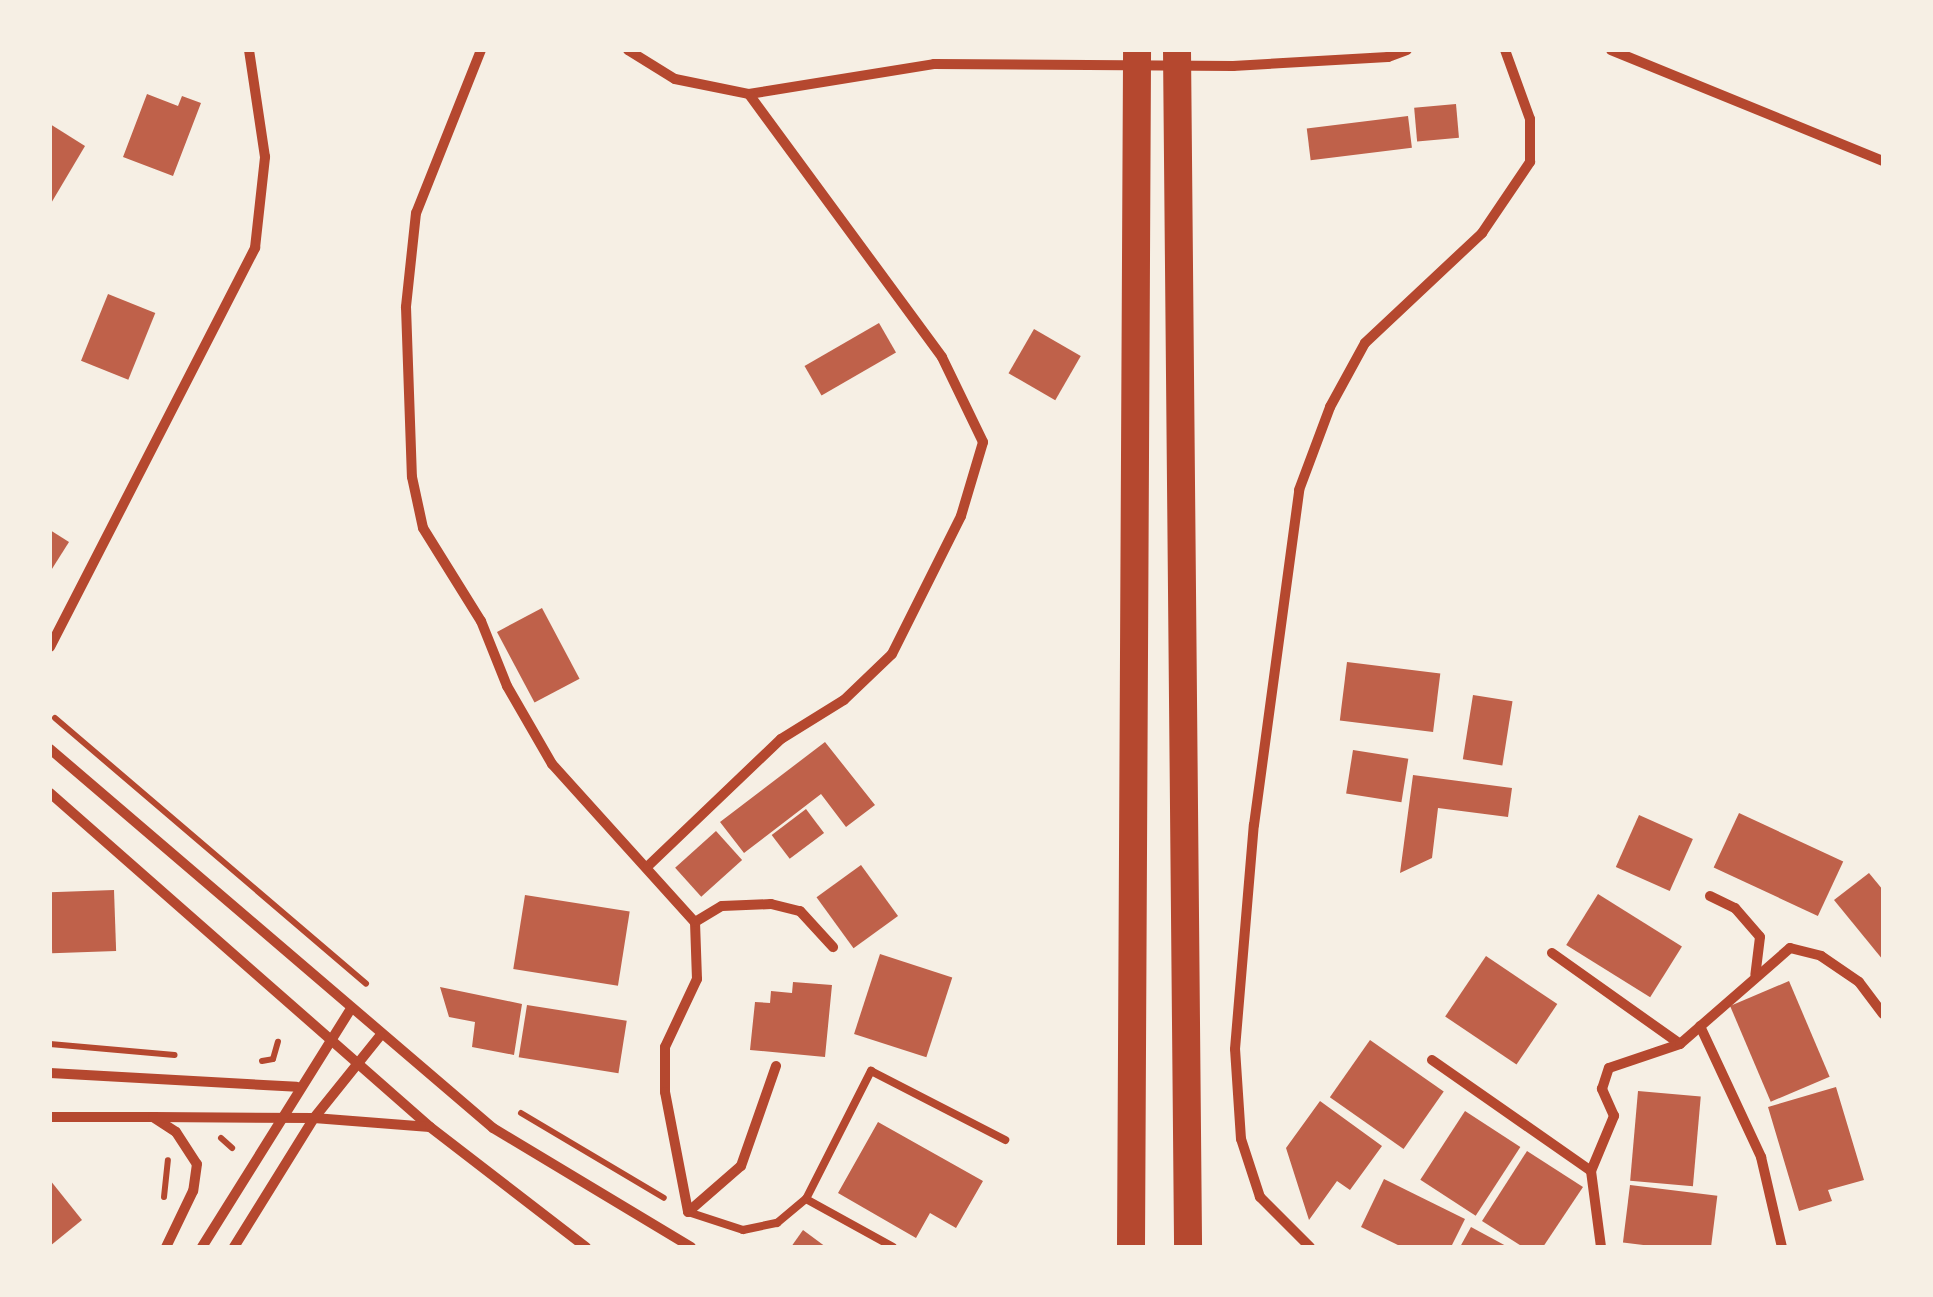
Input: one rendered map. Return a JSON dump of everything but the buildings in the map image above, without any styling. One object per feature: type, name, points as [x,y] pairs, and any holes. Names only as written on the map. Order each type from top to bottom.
[{"type":"highway","points":[[1131,1247],[1138,50]]},
{"type":"highway","points":[[1177,50],[1188,1247]]},
{"type":"street","points":[[50,647],[255,248],[265,156],[249,50]]},
{"type":"street","points":[[481,50],[416,212],[406,307],[412,477],[423,528],[481,621],[507,686],[552,764],[695,922],[697,979],[665,1048],[665,1092],[688,1212]]},
{"type":"street","points":[[628,50],[675,79],[750,94],[934,64],[1233,66],[1388,58],[1407,50]]},
{"type":"street","points":[[1310,1247],[1260,1197],[1241,1139],[1236,1050],[1254,825],[1299,490],[1330,407],[1365,343],[1482,232],[1530,162],[1530,119],[1505,50]]},
{"type":"street","points":[[1611,50],[1883,161]]},
{"type":"street","points":[[648,866],[781,740],[844,700],[892,654],[960,516],[983,442],[942,357],[750,94]]},
{"type":"street","points":[[50,749],[380,1036],[492,1128],[691,1247]]},
{"type":"street","points":[[50,792],[430,1127],[586,1247]]},
{"type":"street","points":[[1710,896],[1735,908],[1760,937],[1756,975]]},
{"type":"street","points":[[695,922],[722,906],[770,904],[800,911],[834,946]]},
{"type":"street","points":[[1602,1247],[1591,1171],[1614,1116],[1602,1089],[1609,1068],[1680,1044],[1790,948],[1821,956],[1859,982],[1883,1014]]},
{"type":"street","points":[[1552,953],[1680,1044]]},
{"type":"street","points":[[202,1247],[297,1087],[350,1010]]},
{"type":"street","points":[[1700,1026],[1761,1157],[1782,1247]]},
{"type":"street","points":[[234,1247],[314,1118],[380,1036]]},
{"type":"street","points":[[1432,1060],[1591,1171]]},
{"type":"street","points":[[688,1212],[741,1166],[776,1066]]},
{"type":"street","points":[[50,1073],[297,1087]]},
{"type":"street","points":[[153,1116],[176,1132],[197,1164],[193,1191],[166,1247]]},
{"type":"street","points":[[50,1118],[314,1118],[430,1127]]},
{"type":"lane","points":[[688,1212],[744,1230],[778,1223],[806,1199],[870,1071],[1005,1140]]},
{"type":"lane","points":[[806,1199],[892,1247]]},
{"type":"path","points":[[55,718],[366,984]]},
{"type":"path","points":[[245,1062],[273,1059],[278,1042]]},
{"type":"path","points":[[50,1044],[180,1055]]},
{"type":"path","points":[[521,1113],[688,1212]]},
{"type":"path","points":[[162,1144],[168,1161],[162,1208]]}]
